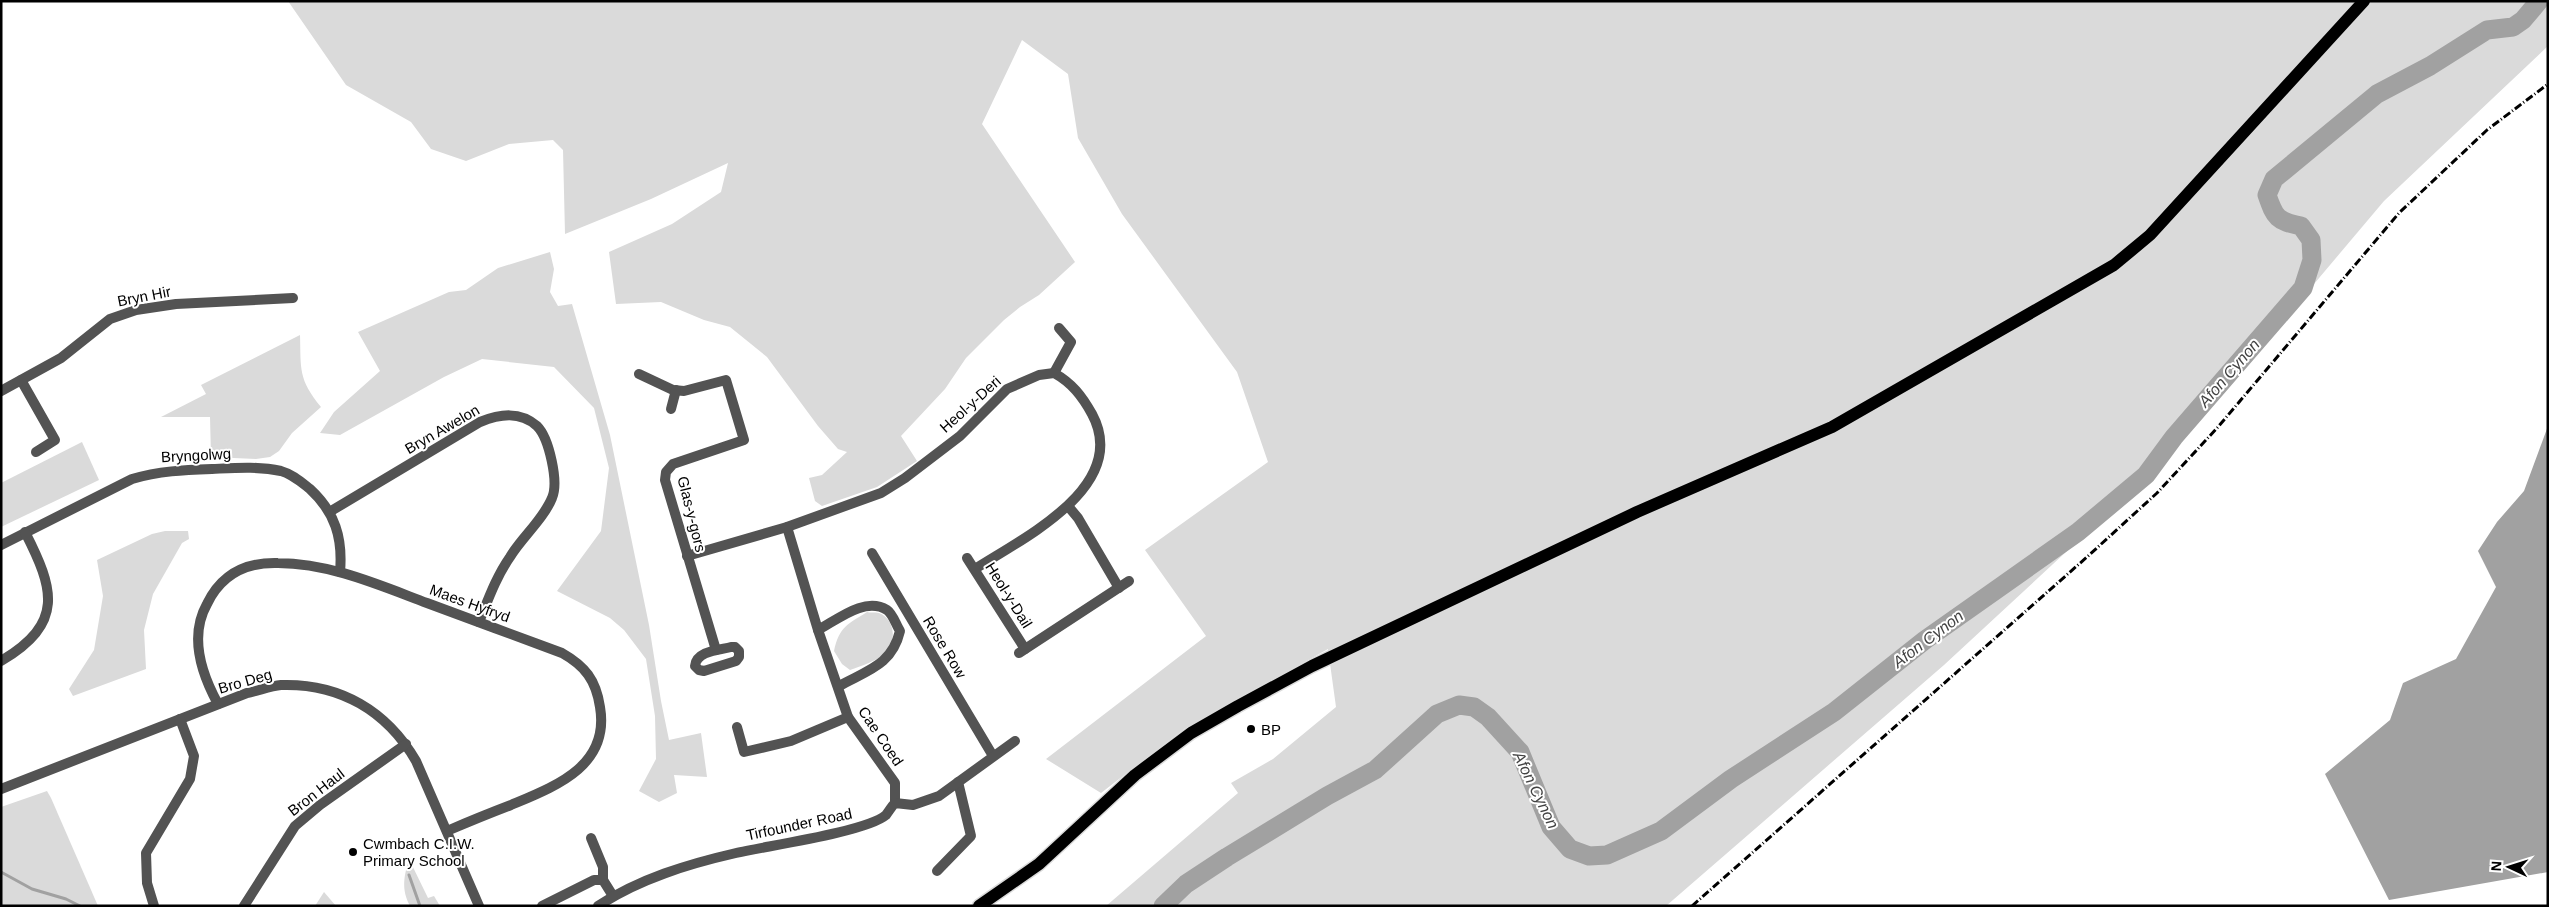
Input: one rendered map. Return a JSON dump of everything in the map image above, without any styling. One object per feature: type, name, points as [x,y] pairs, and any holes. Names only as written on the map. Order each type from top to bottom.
[{"type":"main road","points":[[979,906],[1039,864],[1135,775],[1191,733],[1238,706],[1312,666],[1637,512],[1832,427],[2114,265],[2150,235],[2364,1]]},
{"type":"street","name":"Bryn Hir","points":[[1,391],[61,358],[110,318],[136,310],[176,304],[293,298]]},
{"type":"street","points":[[975,569],[1068,506],[1097,466],[1100,452],[1099,436],[1095,421],[1076,389],[1054,373],[1071,342],[1059,328]]},
{"type":"street","name":"Heol-y-Deri","points":[[687,556],[787,527],[881,493],[905,478],[960,436],[1008,389],[1039,375],[1054,373]]},
{"type":"street","points":[[639,374],[676,390],[671,409]]},
{"type":"street","points":[[21,380],[55,440],[36,452]]},
{"type":"street","name":"Glas-y-gors","points":[[676,390],[684,391],[726,380],[744,440],[672,464],[666,472],[665,480],[716,650]]},
{"type":"street","name":"Bryn Awelon","points":[[330,511],[480,422],[498,414],[517,416],[530,421],[542,432],[555,477],[552,498],[509,557],[492,589],[479,622]]},
{"type":"street","name":"Bryngolwg","points":[[1,545],[132,479],[155,472],[260,468],[282,472],[300,480],[330,511],[337,528],[341,558],[340,572]]},
{"type":"street","points":[[1068,506],[1078,518],[1119,588],[1129,581]]},
{"type":"street","name":"Cae Coed","points":[[787,527],[818,630],[839,686],[848,718],[895,783],[895,803]]},
{"type":"street","points":[[1,661],[23,648],[38,632],[48,609],[49,586],[43,566],[25,532]]},
{"type":"street","name":"Rose Row","points":[[872,553],[993,756]]},
{"type":"street","name":"Heol-y-Dail","points":[[967,558],[1022,651],[1119,588]]},
{"type":"street","name":"Maes Hyfryd","points":[[218,704],[208,686],[197,644],[200,616],[211,595],[228,575],[250,566],[277,562],[340,572],[562,653],[579,663],[590,677],[598,698],[602,721],[596,748],[581,768],[553,788],[447,831]]},
{"type":"street","points":[[818,630],[861,607],[874,605],[889,611],[900,630],[896,648],[885,661],[839,686]]},
{"type":"street","name":"Bro Deg","points":[[1,788],[247,693],[280,685],[320,689],[350,697],[373,710],[406,744],[416,761],[479,906]]},
{"type":"street","points":[[737,727],[744,752],[791,741],[848,718]]},
{"type":"street","points":[[154,906],[147,883],[146,854],[190,779],[194,756],[180,719]]},
{"type":"street","points":[[895,803],[913,805],[939,796],[1014,741]]},
{"type":"street","name":"Bron Haul","points":[[244,906],[295,826],[320,805],[406,744]]},
{"type":"street","points":[[938,871],[972,836],[958,782]]},
{"type":"street","name":"Tirfounder Road","points":[[598,906],[613,896],[666,873],[734,854],[861,826],[885,815],[895,803]]},
{"type":"street","points":[[591,838],[603,868],[603,880],[613,896]]},
{"type":"street","points":[[542,906],[594,880],[603,880]]},
{"type":"shaded area","points":[[288,1],[2548,1],[2548,46],[2384,201],[2179,444],[2147,477],[1944,665],[1666,906],[1106,906],[1238,793],[1231,783],[1273,759],[1336,707],[1328,649],[1184,729],[1101,793],[1046,759],[1206,636],[1145,550],[1268,462],[1237,372],[1122,214],[1078,138],[1068,74],[1022,40],[982,124],[1075,262],[1039,295],[1004,320],[966,358],[945,389],[901,436],[917,461],[877,487],[822,506],[815,501],[809,478],[822,475],[847,452],[838,449],[818,426],[767,357],[730,327],[704,320],[661,302],[616,304],[609,252],[672,224],[721,192],[728,163],[651,199],[565,234],[563,150],[553,140],[509,144],[466,161],[431,149],[411,122],[346,85]]},
{"type":"shaded area","points":[[550,252],[554,269],[550,292],[558,306],[572,304],[610,435],[649,625],[669,740],[701,733],[707,777],[674,775],[677,793],[659,802],[639,791],[656,759],[655,716],[646,659],[624,630],[610,618],[557,591],[601,531],[609,468],[594,408],[554,367],[482,359],[444,377],[340,435],[320,433],[334,412],[380,371],[358,332],[449,292],[466,290],[498,268]]},
{"type":"shaded area","points":[[300,335],[302,373],[308,389],[321,407],[292,433],[279,451],[270,457],[256,459],[211,457],[210,417],[161,417],[206,394],[201,385]]},
{"type":"shaded area","points":[[2548,426],[2548,872],[2389,900],[2325,774],[2390,720],[2403,683],[2456,659],[2496,587],[2478,551],[2497,522],[2524,491]]},
{"type":"shaded area","points":[[82,442],[99,480],[1,527],[1,483]]},
{"type":"shaded area","points":[[165,531],[188,531],[189,539],[182,543],[153,594],[144,630],[146,669],[73,696],[69,689],[94,650],[103,596],[97,560],[152,534]]},
{"type":"shaded area","points":[[867,612],[879,613],[888,620],[893,631],[892,643],[882,656],[850,670],[842,664],[834,651],[836,643],[845,627]]},
{"type":"shaded area","points":[[47,791],[98,906],[1,906],[1,807]]},
{"type":"shaded area","points":[[409,859],[428,898],[434,896],[440,906],[410,906],[404,888]]},
{"type":"shaded area","points":[[324,892],[336,906],[315,906]]},
{"type":"waterway","name":"Afon Cynon","points":[[1163,906],[1186,884],[1227,857],[1327,796],[1375,770],[1437,714],[1459,705],[1474,707],[1488,717],[1520,752],[1551,827],[1570,849],[1589,856],[1607,855],[1661,831],[1731,779],[1834,712],[1925,640],[2078,532],[2146,475],[2174,437],[2303,288],[2312,260],[2311,240],[2301,226],[2282,220],[2275,214],[2267,195],[2274,179],[2377,94],[2430,66],[2487,30],[2513,27],[2523,20],[2539,1]]},
{"type":"waterway","points":[[1,872],[32,889],[66,899],[80,906]]},
{"type":"waterway","points":[[409,875],[420,906]]},
{"type":"railway","points":[[1692,906],[2157,493],[2218,427],[2399,213],[2487,130],[2548,84]]},
{"type":"place","name":"BP","points":[[1251,729]]},
{"type":"place","name":"Cwmbach C.I.W. Primary School","points":[[353,852]]}]
